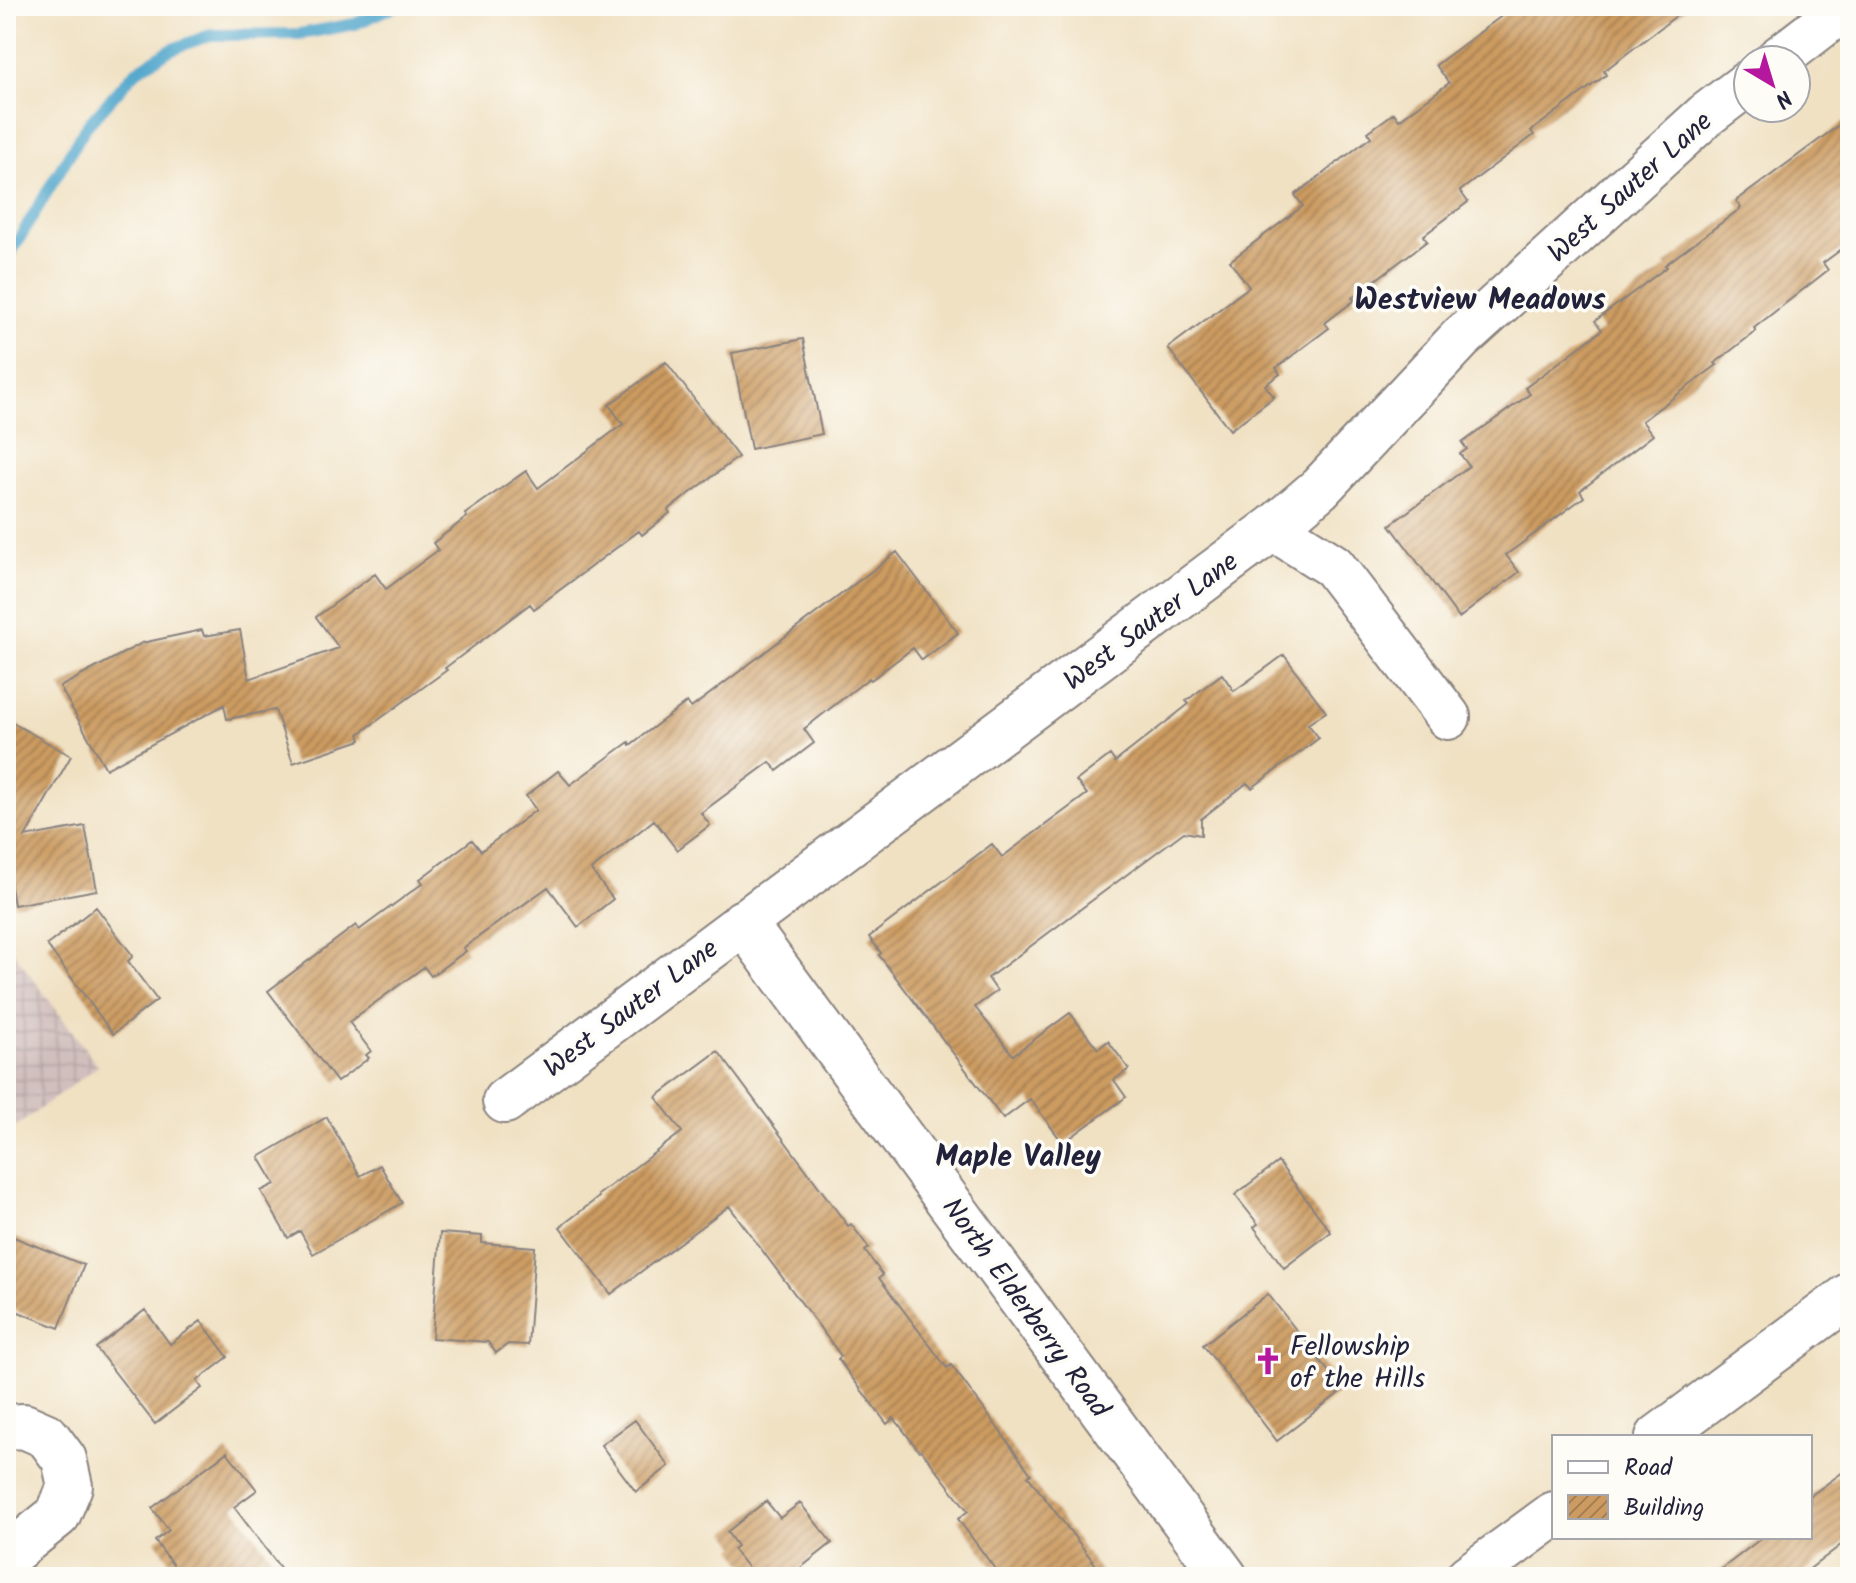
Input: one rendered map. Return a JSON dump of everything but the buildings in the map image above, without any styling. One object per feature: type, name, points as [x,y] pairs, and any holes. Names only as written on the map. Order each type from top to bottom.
[{"type":"street","points":[[1798,44],[1847,6]]},
{"type":"street","name":"West Sauter Lane","points":[[505,1101],[1273,528],[1320,488],[1460,339],[1706,115],[1732,95]]},
{"type":"street","points":[[1273,528],[1333,566],[1448,717]]},
{"type":"street","name":"North Elderberry Road","points":[[743,922],[1225,1577]]},
{"type":"street","points":[[1661,1435],[1850,1295]]},
{"type":"street","points":[[6,1427],[24,1426],[47,1436],[64,1459],[70,1486],[58,1515],[6,1556],[22,1577]]},
{"type":"street","points":[[1468,1577],[1552,1515]]},
{"type":"shaded area","points":[[6,942],[98,1066],[6,1134]]},
{"type":"waterway","points":[[6,261],[85,128],[136,71],[170,50],[210,35],[300,34],[355,24],[395,6]]},
{"type":"place","name":"Fellowship of the Hills","points":[[1268,1361]]},
{"type":"district","name":"Westview Meadows","points":[[1480,299]]},
{"type":"district","name":"Maple Valley","points":[[1018,1156]]}]
